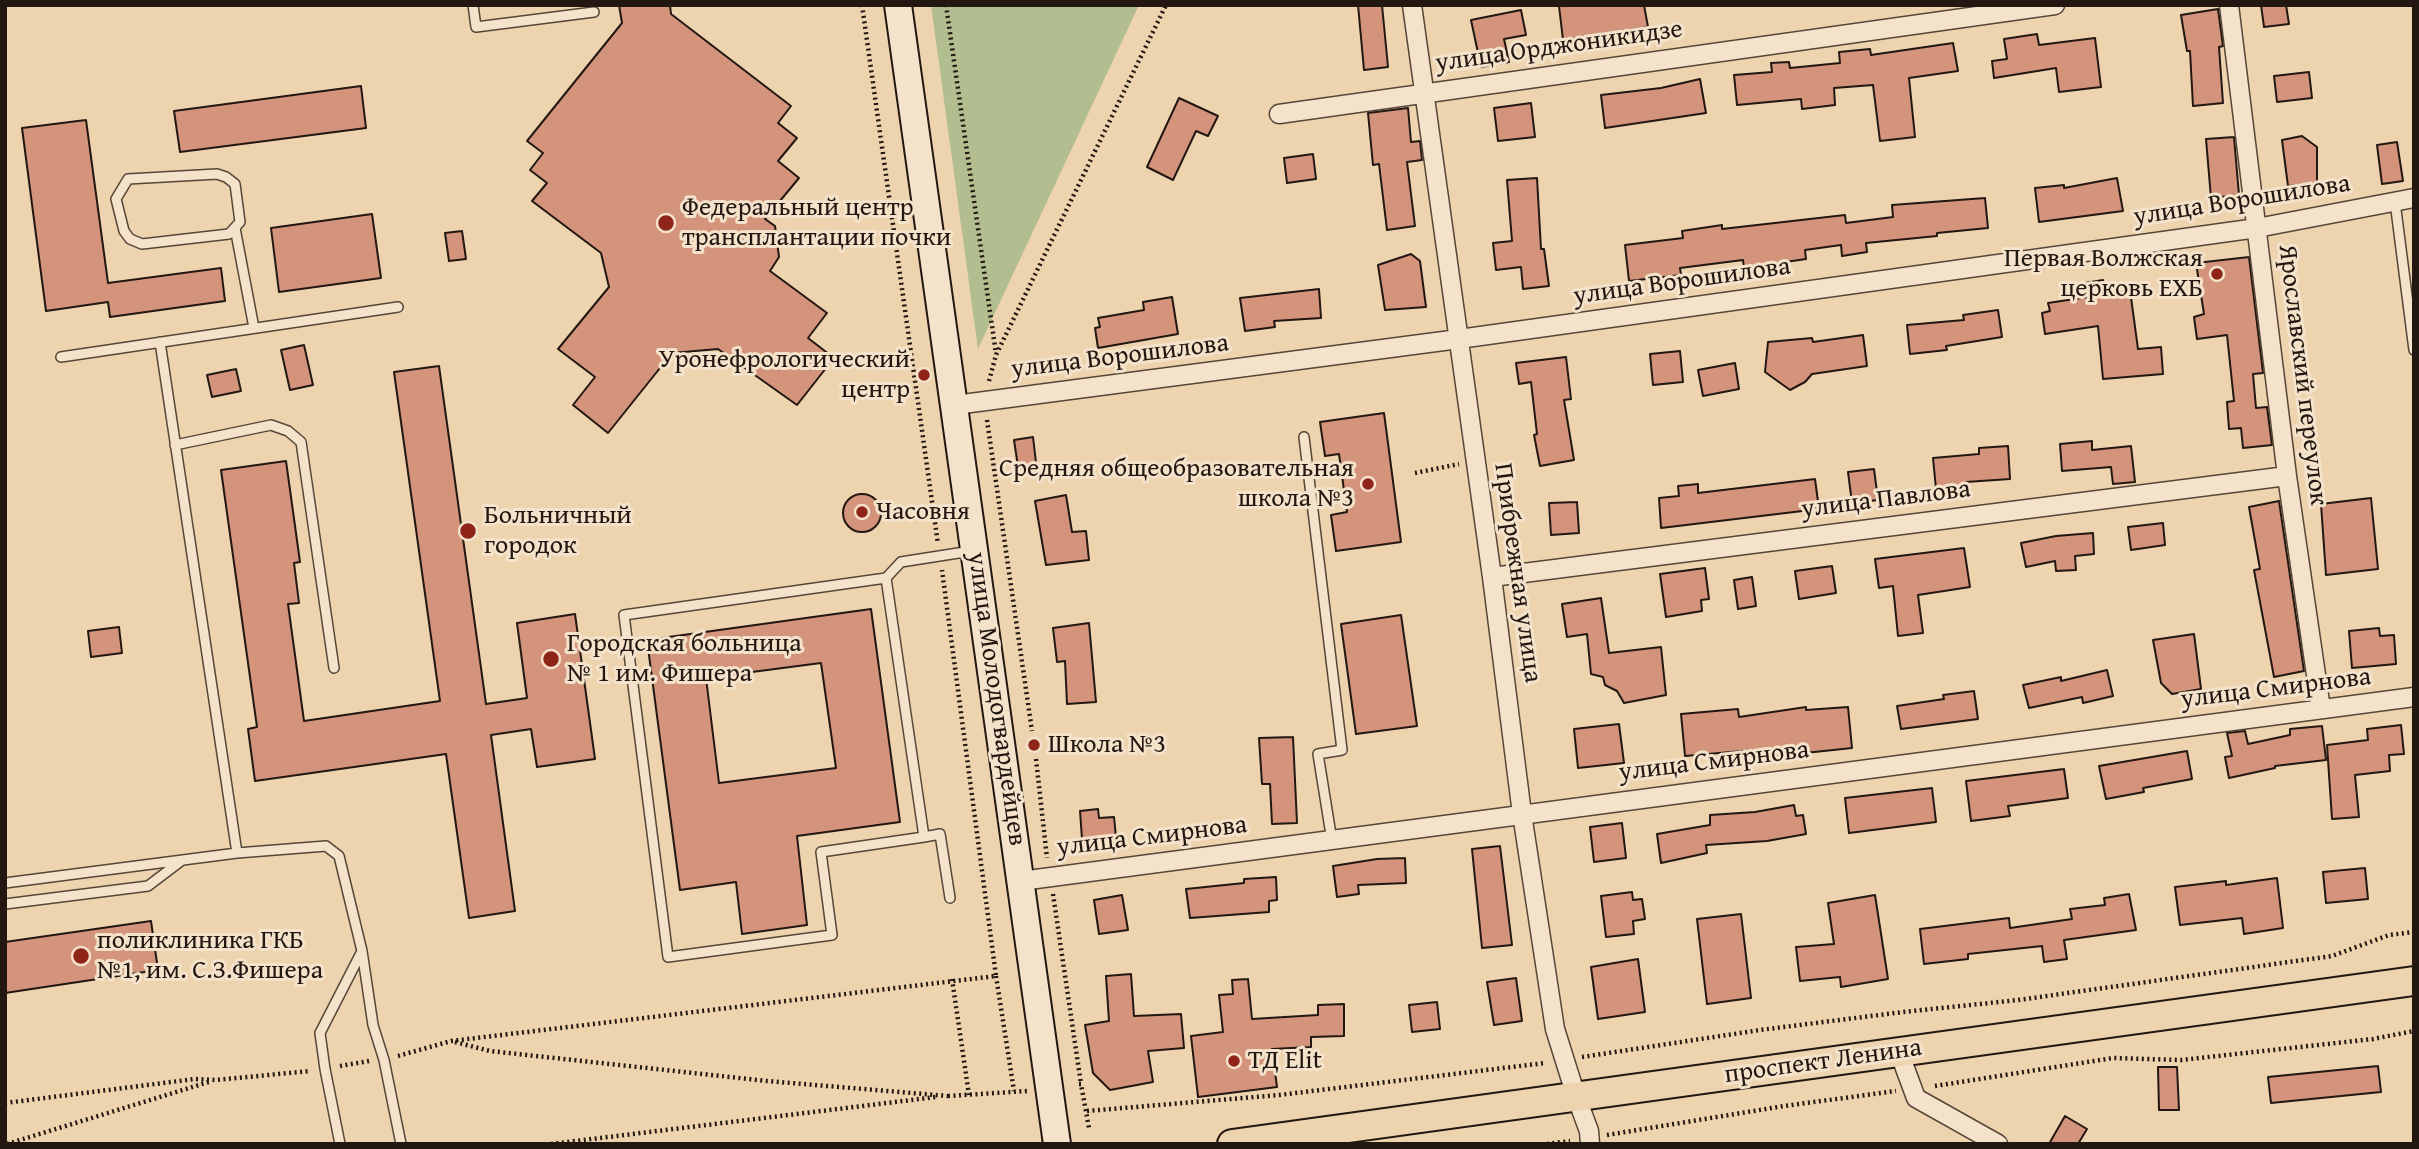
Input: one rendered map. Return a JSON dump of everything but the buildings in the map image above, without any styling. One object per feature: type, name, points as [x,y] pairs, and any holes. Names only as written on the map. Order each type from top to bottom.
[{"type":"main road","name":"проспект Ленина","points":[[1232,1144],[2414,981]]},
{"type":"street","name":"улица Молодогвардейцев","points":[[898,5],[1056,1144]]},
{"type":"street","name":"Прибрежная улица","points":[[1412,5],[1492,577],[1522,814],[1555,1030],[1590,1131],[1590,1141]]},
{"type":"street","name":"улица Орджоникидзе","points":[[1279,114],[2055,5]]},
{"type":"street","name":"Ярославский переулок","points":[[2229,5],[2287,476],[2321,709]]},
{"type":"street","name":"улица Ворошилова","points":[[955,405],[1459,339],[2257,228],[2414,198]]},
{"type":"street","name":"улица Павлова","points":[[1492,577],[2287,476]]},
{"type":"street","name":"улица Смирнова","points":[[1021,881],[2414,697]]},
{"type":"street","points":[[1899,1052],[1916,1098],[1998,1144]]},
{"type":"lane","points":[[473,5],[476,27],[594,12]]},
{"type":"lane","points":[[217,174],[235,184],[240,222],[235,228],[229,234],[142,244],[130,239],[124,231],[116,199],[128,179],[217,174]]},
{"type":"lane","points":[[2395,202],[2414,350]]},
{"type":"lane","points":[[235,228],[254,328]]},
{"type":"lane","points":[[61,357],[398,307]]},
{"type":"lane","points":[[160,342],[237,853]]},
{"type":"lane","points":[[175,444],[271,425],[288,431],[301,442],[334,668]]},
{"type":"lane","points":[[1304,437],[1342,750],[1318,754],[1332,841]]},
{"type":"lane","points":[[950,898],[940,834],[821,852],[832,935],[668,957],[624,615],[886,578],[901,562],[975,550]]},
{"type":"lane","points":[[886,578],[924,836]]},
{"type":"lane","points":[[5,883],[182,859],[326,846],[339,856],[362,951],[373,1025],[384,1060],[401,1144]]},
{"type":"lane","points":[[5,904],[148,886],[182,859]]},
{"type":"lane","points":[[340,1144],[320,1033],[362,951]]},
{"type":"path","points":[[862,5],[1014,1091]]},
{"type":"path","points":[[946,5],[996,355]]},
{"type":"path","points":[[1032,731],[984,401],[996,355],[1166,5]]},
{"type":"path","points":[[1415,472],[1476,462]]},
{"type":"path","points":[[1036,759],[1050,876],[1090,1128]]},
{"type":"path","points":[[1087,1111],[1279,1095],[1564,1060],[1760,1030],[2018,1000],[2332,956],[2389,935],[2414,932]]},
{"type":"path","points":[[5,1103],[195,1079],[216,1080],[325,1069],[384,1060],[451,1041],[952,979],[996,976]]},
{"type":"path","points":[[952,979],[969,1095]]},
{"type":"path","points":[[1547,1144],[1590,1141],[1784,1106],[2113,1058],[2181,1060],[2373,1039],[2414,1031]]},
{"type":"path","points":[[451,1041],[490,1051],[767,1082],[948,1096]]},
{"type":"path","points":[[7,1144],[216,1080]]},
{"type":"path","points":[[1068,1086],[1081,1084]]},
{"type":"path","points":[[551,1144],[948,1096],[1034,1091]]},
{"type":"green space","points":[[931,5],[1139,5],[978,349]]},
{"type":"place","name":"Федеральный центр трансплантации почки","points":[[666,223]]},
{"type":"place","name":"Первая Волжская церковь ЕХБ","points":[[2217,274]]},
{"type":"place","name":"Уронефрологический центр","points":[[924,375]]},
{"type":"place","name":"Средняя общеобразовательная школа №3","points":[[1368,484]]},
{"type":"place","name":"Часовня","points":[[862,512]]},
{"type":"place","name":"Больничный городок","points":[[468,531]]},
{"type":"place","name":"Городская больница № 1 им. Фишера","points":[[551,659]]},
{"type":"place","name":"Школа №3","points":[[1034,745]]},
{"type":"place","name":"поликлиника ГКБ №1, им. С.З.Фишера","points":[[81,956]]},
{"type":"place","name":"ТД Elit","points":[[1234,1061]]}]
